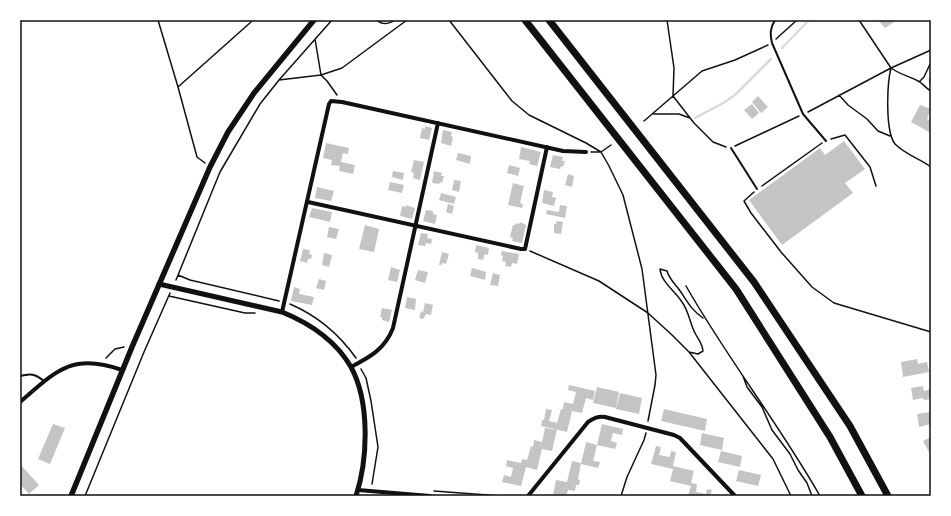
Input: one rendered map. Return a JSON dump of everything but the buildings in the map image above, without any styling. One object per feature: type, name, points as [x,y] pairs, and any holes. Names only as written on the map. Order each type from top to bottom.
[{"type":"highway","points":[[525,20],[736,289],[830,437],[862,496]]},
{"type":"highway","points":[[549,20],[754,282],[850,426],[888,496]]},
{"type":"main road","points":[[71,496],[132,346],[210,167],[228,132],[254,93],[314,20]]},
{"type":"street","points":[[282,312],[331,101],[342,102],[563,151],[586,152]]},
{"type":"street","points":[[351,367],[370,357],[389,339],[393,328],[438,124]]},
{"type":"street","points":[[308,202],[525,249],[547,147]]},
{"type":"street","points":[[159,284],[282,312],[312,327],[328,339],[351,367],[359,388],[365,424],[365,445],[357,493],[371,492],[430,496]]},
{"type":"street","points":[[20,402],[44,381],[62,368],[77,363],[102,365],[122,370]]},
{"type":"street","points":[[528,496],[588,422],[599,416],[674,435],[680,438],[735,496]]},
{"type":"lane","points":[[775,20],[771,26],[770,34],[772,43],[804,114],[826,141]]},
{"type":"lane","points":[[731,148],[757,189]]},
{"type":"lane","points":[[20,376],[30,373],[35,374],[44,381]]},
{"type":"path","points":[[158,20],[197,157],[210,167]]},
{"type":"path","points":[[85,496],[220,172],[260,104],[332,20]]},
{"type":"path","points":[[377,20],[385,24],[395,20]]},
{"type":"path","points":[[279,80],[321,75],[342,68],[407,20]]},
{"type":"path","points":[[450,20],[512,101],[530,115],[601,152],[623,195],[642,269],[656,375],[644,440],[627,477],[621,496]]},
{"type":"path","points":[[667,20],[674,68],[673,96],[690,118],[713,142],[731,148],[804,114],[891,68],[931,50]]},
{"type":"path","points":[[644,121],[702,71],[735,60],[772,43],[797,20]]},
{"type":"path","points":[[859,20],[891,68],[897,73],[920,82],[926,89],[931,91]]},
{"type":"path","points":[[178,87],[251,21]]},
{"type":"path","points":[[315,39],[321,75],[342,102]]},
{"type":"path","points":[[920,82],[931,62]]},
{"type":"path","points":[[891,68],[888,79],[889,130],[891,136],[895,143],[909,156],[931,167]]},
{"type":"path","points":[[839,95],[848,105],[867,119],[878,131],[891,136]]},
{"type":"path","points":[[653,114],[679,114],[690,118]]},
{"type":"path","points":[[876,186],[870,167],[845,136],[826,141],[757,189],[744,201],[781,252],[812,288],[834,303],[931,332]]},
{"type":"path","points":[[586,152],[601,152],[611,145]]},
{"type":"path","points":[[525,249],[599,281],[648,313],[689,352],[773,459],[792,496]]},
{"type":"path","points":[[689,352],[698,354],[703,351],[702,344],[695,333],[683,303],[666,283],[660,274],[660,269],[666,271],[669,278],[679,289],[688,304],[705,319]]},
{"type":"path","points":[[178,275],[190,280],[284,302],[300,308],[319,320],[335,333],[359,363],[366,378],[378,447],[371,492]]},
{"type":"path","points":[[686,286],[705,319],[799,458],[820,496]]},
{"type":"path","points":[[102,365],[115,349],[132,346]]},
{"type":"path","points":[[743,375],[747,387],[762,407],[772,430],[790,454],[807,483],[812,496]]},
{"type":"path","points":[[432,491],[501,496]]},
{"type":"waterway","points":[[782,48],[809,20]]},
{"type":"waterway","points":[[695,118],[725,102],[736,94],[771,59]]}]
